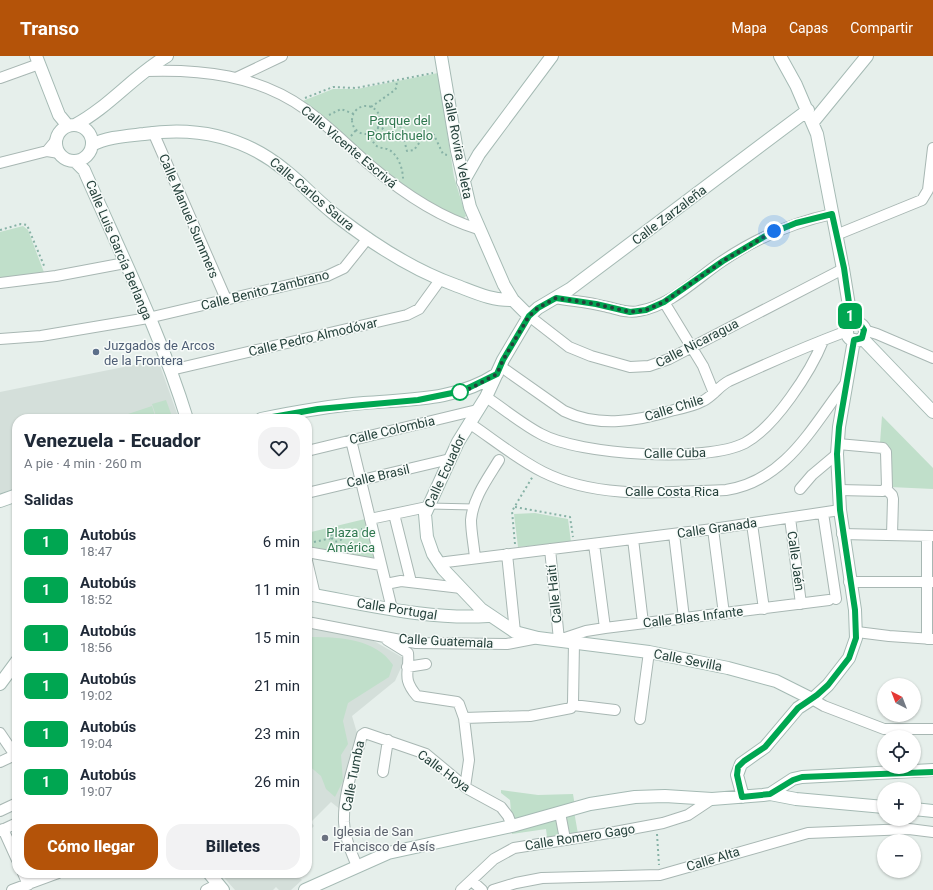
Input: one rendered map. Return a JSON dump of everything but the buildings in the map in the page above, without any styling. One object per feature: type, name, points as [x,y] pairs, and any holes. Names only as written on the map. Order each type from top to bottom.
[{"type":"street","points":[[47,151],[92,116],[145,71],[167,56]]},
{"type":"street","points":[[236,78],[282,56]]},
{"type":"street","name":"Calle Rovira Veleta","points":[[441,56],[457,154],[463,182],[478,229],[504,286],[513,300],[529,316]]},
{"type":"street","points":[[463,182],[479,154],[552,56]]},
{"type":"street","points":[[742,797],[737,775],[738,767],[744,761],[765,747],[798,708],[822,690],[845,663],[854,644],[857,632],[842,534],[838,449],[846,383],[856,333],[832,214],[820,144],[808,110],[780,56]]},
{"type":"street","points":[[813,122],[867,56]]},
{"type":"street","points":[[0,78],[38,60],[59,115],[72,131],[93,147]]},
{"type":"street","name":"Calle Vicente Escrivá","points":[[145,71],[185,70],[236,78],[267,88],[294,102],[321,122],[398,188],[444,216],[478,229]]},
{"type":"street","name":"Calle Zarzaleña","points":[[529,316],[538,308],[570,289],[808,110]]},
{"type":"street","name":"Calle Carlos Saura","points":[[75,161],[93,147],[153,132],[182,130],[211,134],[253,149],[270,158],[329,210],[368,238],[406,262],[440,280],[490,298],[513,300]]},
{"type":"street","points":[[0,163],[47,151],[59,153],[72,131]]},
{"type":"street","name":"Calle Manuel Summers","points":[[153,132],[226,299]]},
{"type":"street","name":"Calle Luis García Berlanga","points":[[84,170],[93,147]]},
{"type":"street","points":[[836,235],[922,200],[928,190],[933,148]]},
{"type":"street","name":"Calle Luis García Berlanga","points":[[59,153],[64,158],[75,161],[84,170],[171,370],[185,414]]},
{"type":"street","points":[[556,298],[600,305],[630,312],[646,310],[664,302],[723,261],[767,235],[796,223],[832,214]]},
{"type":"street","name":"Calle Benito Zambrano","points":[[0,339],[41,336],[148,318],[334,274],[348,264],[368,238]]},
{"type":"street","points":[[0,283],[49,277],[125,263]]},
{"type":"street","name":"Calle Nicaragua","points":[[529,316],[551,334],[579,352],[630,367],[658,364],[844,268]]},
{"type":"street","name":"Calle Pedro Almodóvar","points":[[171,370],[407,315],[419,309],[440,280]]},
{"type":"street","points":[[664,302],[702,366],[714,393]]},
{"type":"street","name":"Calle Ecuador","points":[[529,316],[498,370],[486,397],[469,423],[450,459],[428,506],[425,521],[427,537],[438,562],[488,616],[515,632],[538,638],[559,640]]},
{"type":"street","points":[[856,333],[877,334],[933,358]]},
{"type":"street","points":[[856,333],[933,412]]},
{"type":"street","name":"Calle Chile","points":[[498,370],[564,411],[596,421],[616,421],[662,414],[698,404],[714,393],[726,382],[823,341],[856,333]]},
{"type":"street","name":"Calle Cuba","points":[[486,397],[541,434],[559,442],[622,453],[673,454],[716,452],[745,443],[769,424],[807,374],[823,341]]},
{"type":"street","points":[[290,414],[318,409],[445,396],[471,388],[498,370]]},
{"type":"street","name":"Calle Costa Rica","points":[[469,423],[537,469],[576,483],[631,492],[726,490],[741,487],[765,475],[800,446],[846,383]]},
{"type":"street","name":"Calle Colombia","points":[[312,450],[477,410]]},
{"type":"street","points":[[351,440],[392,609]]},
{"type":"street","points":[[800,489],[838,449],[883,448],[886,452],[886,490]]},
{"type":"street","name":"Calle Brasil","points":[[312,491],[450,459]]},
{"type":"street","points":[[475,558],[471,527],[474,507],[478,496],[498,460]]},
{"type":"street","points":[[839,490],[886,490],[892,495],[892,535]]},
{"type":"street","points":[[0,501],[12,497]]},
{"type":"street","points":[[371,523],[394,514],[428,506]]},
{"type":"street","name":"Calle Granada","points":[[438,562],[633,540],[752,524],[840,510]]},
{"type":"street","name":"Calle Blas Infante","points":[[559,640],[586,631],[605,628],[832,600],[823,513]]},
{"type":"street","points":[[394,514],[411,582]]},
{"type":"street","name":"Calle Jaén","points":[[790,518],[801,604]]},
{"type":"street","points":[[752,524],[764,609]]},
{"type":"street","points":[[712,529],[724,614]]},
{"type":"street","points":[[674,534],[684,618]]},
{"type":"street","points":[[842,534],[930,536],[930,639],[857,632]]},
{"type":"street","points":[[633,540],[643,623]]},
{"type":"street","points":[[594,544],[605,628]]},
{"type":"street","name":"Calle Haití","points":[[550,549],[559,640]]},
{"type":"street","points":[[312,553],[382,565]]},
{"type":"street","points":[[511,553],[515,632]]},
{"type":"street","points":[[386,584],[401,581],[461,588]]},
{"type":"street","points":[[849,582],[930,582]]},
{"type":"street","name":"Calle Portugal","points":[[312,594],[392,609],[443,616],[488,616]]},
{"type":"street","name":"Calle Guatemala","points":[[312,623],[416,643],[507,644],[538,638]]},
{"type":"street","points":[[382,636],[408,653],[408,680],[417,696],[457,702],[459,704],[464,718],[469,760],[465,787]]},
{"type":"street","name":"Calle Sevilla","points":[[559,640],[649,652],[756,675],[789,686],[812,699]]},
{"type":"street","points":[[573,705],[574,642]]},
{"type":"street","points":[[640,719],[649,652]]},
{"type":"street","points":[[407,667],[426,664]]},
{"type":"street","points":[[1,683],[12,673]]},
{"type":"street","points":[[812,699],[824,706],[884,730]]},
{"type":"street","points":[[464,718],[530,716],[568,709],[573,705],[615,710]]},
{"type":"street","points":[[921,731],[933,729]]},
{"type":"street","points":[[0,733],[12,750]]},
{"type":"street","name":"Calle Hoya","points":[[363,733],[388,740],[426,754],[465,787],[501,807],[508,816],[512,826]]},
{"type":"street","name":"Calle Tumba","points":[[357,866],[347,841],[344,822],[348,793],[363,733]]},
{"type":"street","points":[[383,772],[388,740]]},
{"type":"street","points":[[0,762],[12,758]]},
{"type":"street","points":[[921,770],[933,771]]},
{"type":"street","points":[[770,794],[793,780],[820,776],[877,772]]},
{"type":"street","points":[[791,798],[788,790],[793,780]]},
{"type":"street","points":[[305,890],[388,853],[512,826],[574,809],[635,797],[683,797],[712,799],[770,794],[791,798],[877,806]]},
{"type":"street","name":"Calle Romero Gago","points":[[461,890],[494,859],[506,850],[656,825],[688,815],[712,799]]},
{"type":"street","points":[[0,811],[12,805]]},
{"type":"street","points":[[921,810],[933,811]]},
{"type":"street","points":[[560,813],[565,839]]},
{"type":"street","points":[[12,825],[2,830],[12,850]]},
{"type":"street","name":"Calle Alta","points":[[493,890],[516,883],[542,878],[660,875],[808,833],[909,828],[933,832]]},
{"type":"street","points":[[476,877],[482,890]]},
{"type":"street","points":[[25,878],[28,885]]},
{"type":"street","points":[[12,890],[46,878]]},
{"type":"street","points":[[206,890],[220,887],[213,878]]},
{"type":"lane","points":[[428,506],[474,507]]},
{"type":"path","points":[[294,102],[334,87],[356,88],[444,71]]},
{"type":"path","points":[[370,107],[379,114],[380,123],[377,128],[368,133],[362,133],[353,123],[354,114],[360,107],[370,107],[395,90],[397,86],[396,81]]},
{"type":"path","points":[[321,122],[326,117],[342,109],[354,114]]},
{"type":"path","points":[[377,128],[382,129],[394,118],[398,117],[407,151],[414,150],[425,135],[429,133],[436,138],[443,154],[457,154]]},
{"type":"path","points":[[368,133],[375,146],[390,151],[402,167],[403,179],[398,188]]},
{"type":"path","points":[[0,230],[21,224],[27,226],[49,277]]},
{"type":"path","points":[[511,553],[512,511],[537,469]]},
{"type":"path","points":[[514,507],[570,517],[574,547]]},
{"type":"path","points":[[313,542],[332,538],[338,542],[342,538],[342,535],[371,523]]},
{"type":"path","points":[[332,538],[333,533],[336,531],[339,531],[342,535]]},
{"type":"path","points":[[656,825],[660,875]]},
{"type":"shaded area","points":[[158,360],[177,414],[12,414],[12,490],[0,494],[0,392]]},
{"type":"shaded area","points":[[312,629],[367,637],[405,659],[395,681],[352,716],[358,736],[341,810],[331,802],[312,821]]},
{"type":"shaded area","points":[[224,878],[300,878],[302,880],[291,890],[279,890],[276,887],[273,890],[235,890]]},
{"type":"green space","name":"Parque del Portichuelo","points":[[438,73],[454,177],[466,216],[463,219],[452,216],[405,188],[300,102],[333,89],[357,89]]},
{"type":"green space","points":[[23,226],[28,230],[45,275],[0,280],[0,232]]},
{"type":"green space","points":[[166,400],[171,414],[155,414],[152,404]]},
{"type":"green space","points":[[152,406],[154,414],[128,414]]},
{"type":"green space","points":[[882,416],[933,468],[933,489],[890,487],[888,445],[880,443]]},
{"type":"green space","points":[[535,513],[568,519],[571,542],[518,547],[514,514]]},
{"type":"green space","name":"Plaza de América","points":[[365,519],[375,562],[312,551],[312,532]]},
{"type":"green space","points":[[312,637],[357,641],[386,656],[393,665],[389,677],[348,703],[343,721],[348,744],[341,755],[343,781],[335,797],[326,789],[321,776],[312,768]]},
{"type":"green space","points":[[501,790],[538,795],[573,794],[575,806],[514,820],[511,812],[510,800],[501,793]]},
{"type":"green space","points":[[574,811],[578,834],[568,835],[564,815]]},
{"type":"green space","points":[[551,818],[558,820],[560,835],[555,838],[547,837],[546,829],[512,834],[512,829]]},
{"type":"bus line","name":"1","points":[[285,414],[364,403],[418,400],[445,396],[471,388],[497,374],[503,360],[529,316],[538,308],[556,298],[596,304],[630,312],[646,310],[664,302],[723,261],[767,235],[796,223],[832,214],[844,268],[852,324],[860,324],[864,328],[862,338],[859,340],[854,340],[839,427],[837,454],[842,534],[855,610],[857,632],[856,638],[849,658],[828,685],[812,699],[802,704],[765,747],[744,761],[738,767],[737,779],[742,797],[770,794],[793,780],[802,777],[932,770],[933,772]]},
{"type":"place","name":"Juzgados de Arcos de la Frontera","points":[[96,352]]},
{"type":"place","name":"Iglesia de San Francisco de Asís","points":[[325,838]]},
{"type":"route","points":[[460,392],[458,393],[497,374],[503,360],[529,316],[538,308],[556,298],[596,304],[630,312],[646,310],[664,302],[723,261],[774,231]]}]
